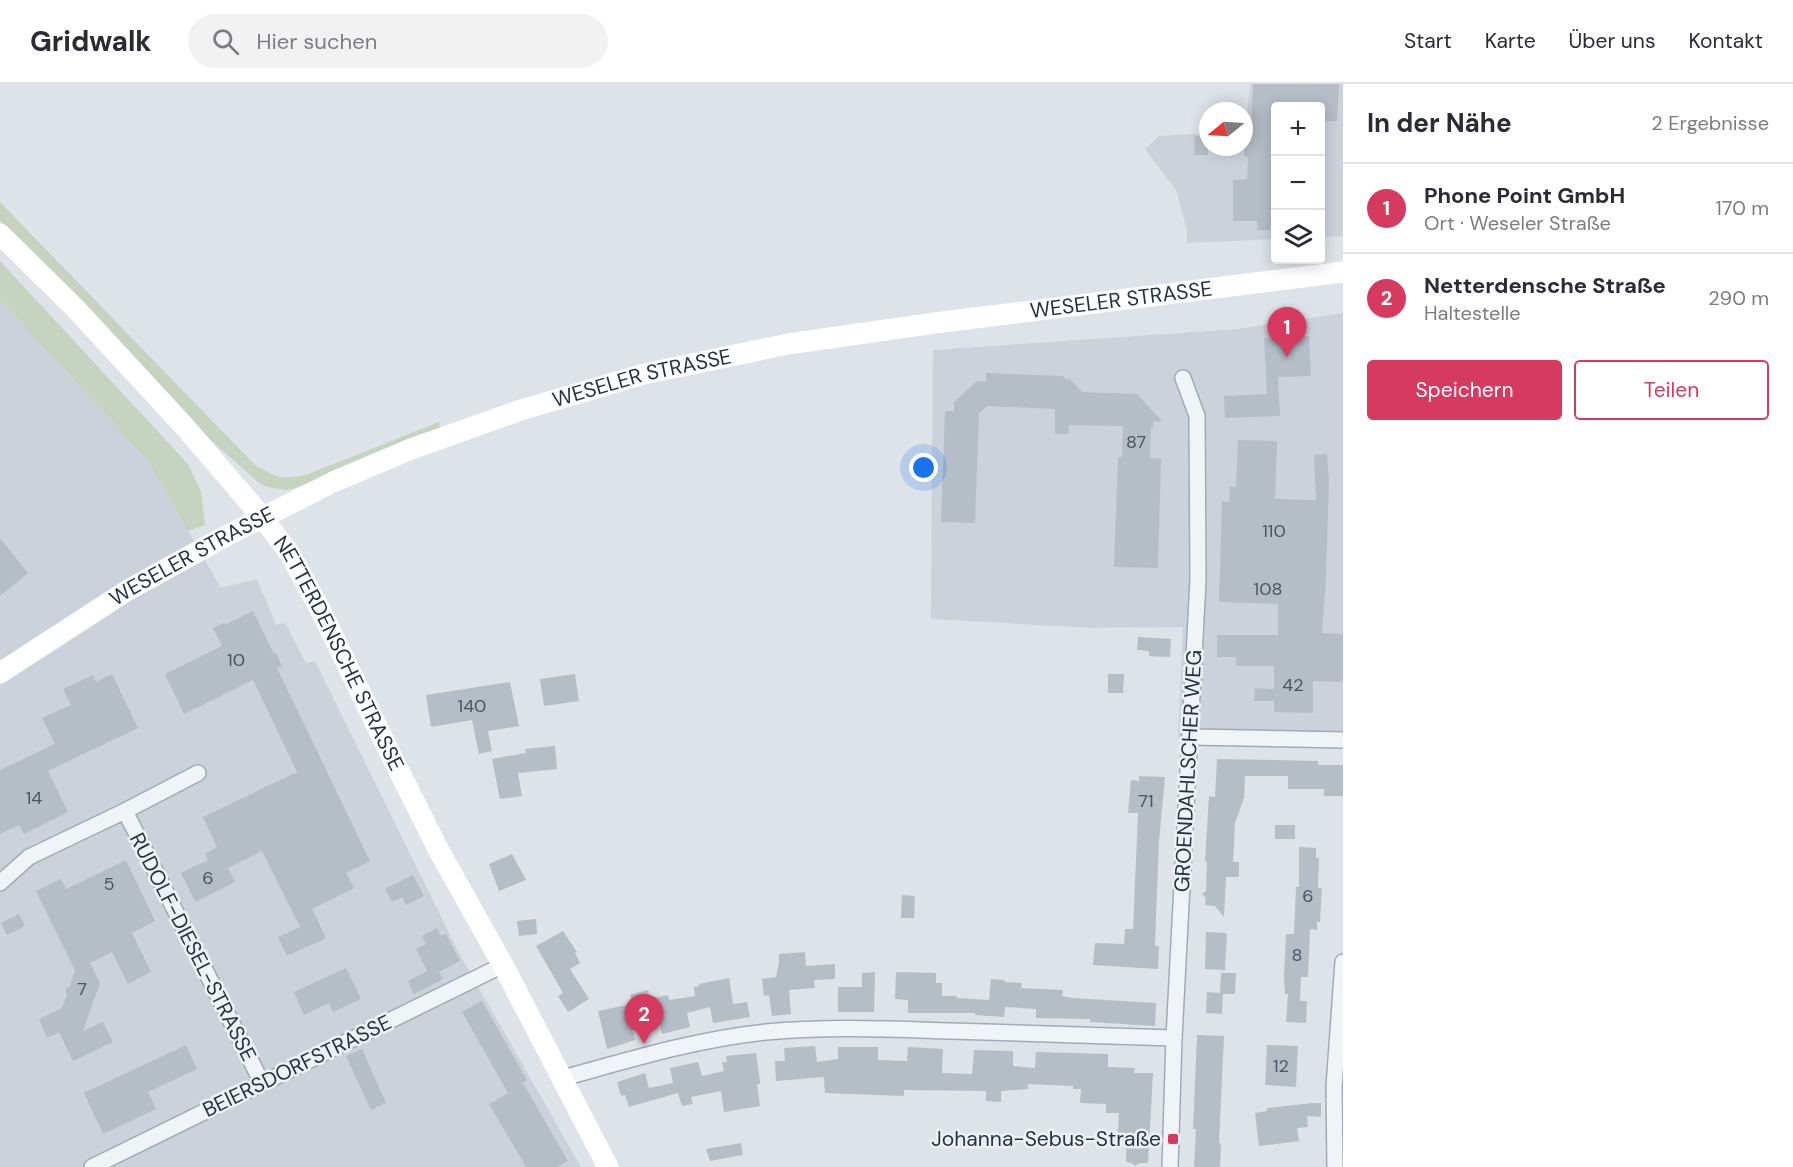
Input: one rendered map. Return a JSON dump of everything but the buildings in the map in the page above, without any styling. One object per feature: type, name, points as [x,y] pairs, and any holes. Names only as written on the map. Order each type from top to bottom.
[{"type":"main road","name":"NETTERDENSCHE STRASSE","points":[[0,234],[75,308],[185,427],[262,517],[290,554],[318,605],[438,849],[503,965],[608,1167]]},
{"type":"main road","name":"WESELER STRASSE","points":[[0,673],[128,590],[262,517],[333,482],[411,449],[521,410],[644,374],[799,342],[1343,272]]},
{"type":"street","name":"GROENDAHLSCHER WEG","points":[[1170,1167],[1174,1038],[1198,580],[1197,416],[1183,378]]},
{"type":"street","points":[[1191,737],[1343,740]]},
{"type":"street","name":"RUDOLF-DIESEL-STRASSE","points":[[0,883],[29,857],[198,773]]},
{"type":"street","name":"RUDOLF-DIESEL-STRASSE","points":[[125,811],[262,1083]]},
{"type":"street","points":[[1335,1167],[1334,1087],[1343,962]]},
{"type":"street","name":"BEIERSDORFSTRASSE","points":[[92,1167],[503,965]]},
{"type":"street","points":[[563,1078],[647,1055],[719,1040],[763,1032],[807,1029],[891,1029],[1174,1038]]},
{"type":"shaded area","points":[[1250,84],[1343,84],[1343,236],[1325,237],[1325,102],[1271,102],[1271,239],[1187,243],[1187,230],[1176,190],[1145,149],[1159,136],[1199,134],[1199,156],[1253,156],[1253,102],[1248,102]]},
{"type":"shaded area","points":[[0,300],[148,461],[221,588],[257,579],[276,625],[285,623],[306,663],[315,661],[459,953],[581,1167],[0,1167]]},
{"type":"shaded area","points":[[1343,313],[1343,742],[1178,739],[1183,627],[1092,628],[931,619],[933,350],[1238,329]]},
{"type":"green space","points":[[0,202],[255,465],[269,473],[279,477],[306,475],[439,422],[440,429],[295,488],[286,490],[267,487],[258,482],[212,441],[156,386],[113,335],[0,220]]},
{"type":"green space","points":[[0,261],[188,464],[201,491],[205,525],[188,531],[148,461],[0,300]]},
{"type":"place","name":"Phone Point GmbH","points":[[1287,357]]},
{"type":"place","name":"Netterdensche Straße","points":[[644,1044]]},
{"type":"place","name":"Johanna-Sebus-Straße","points":[[1173,1139]]}]
